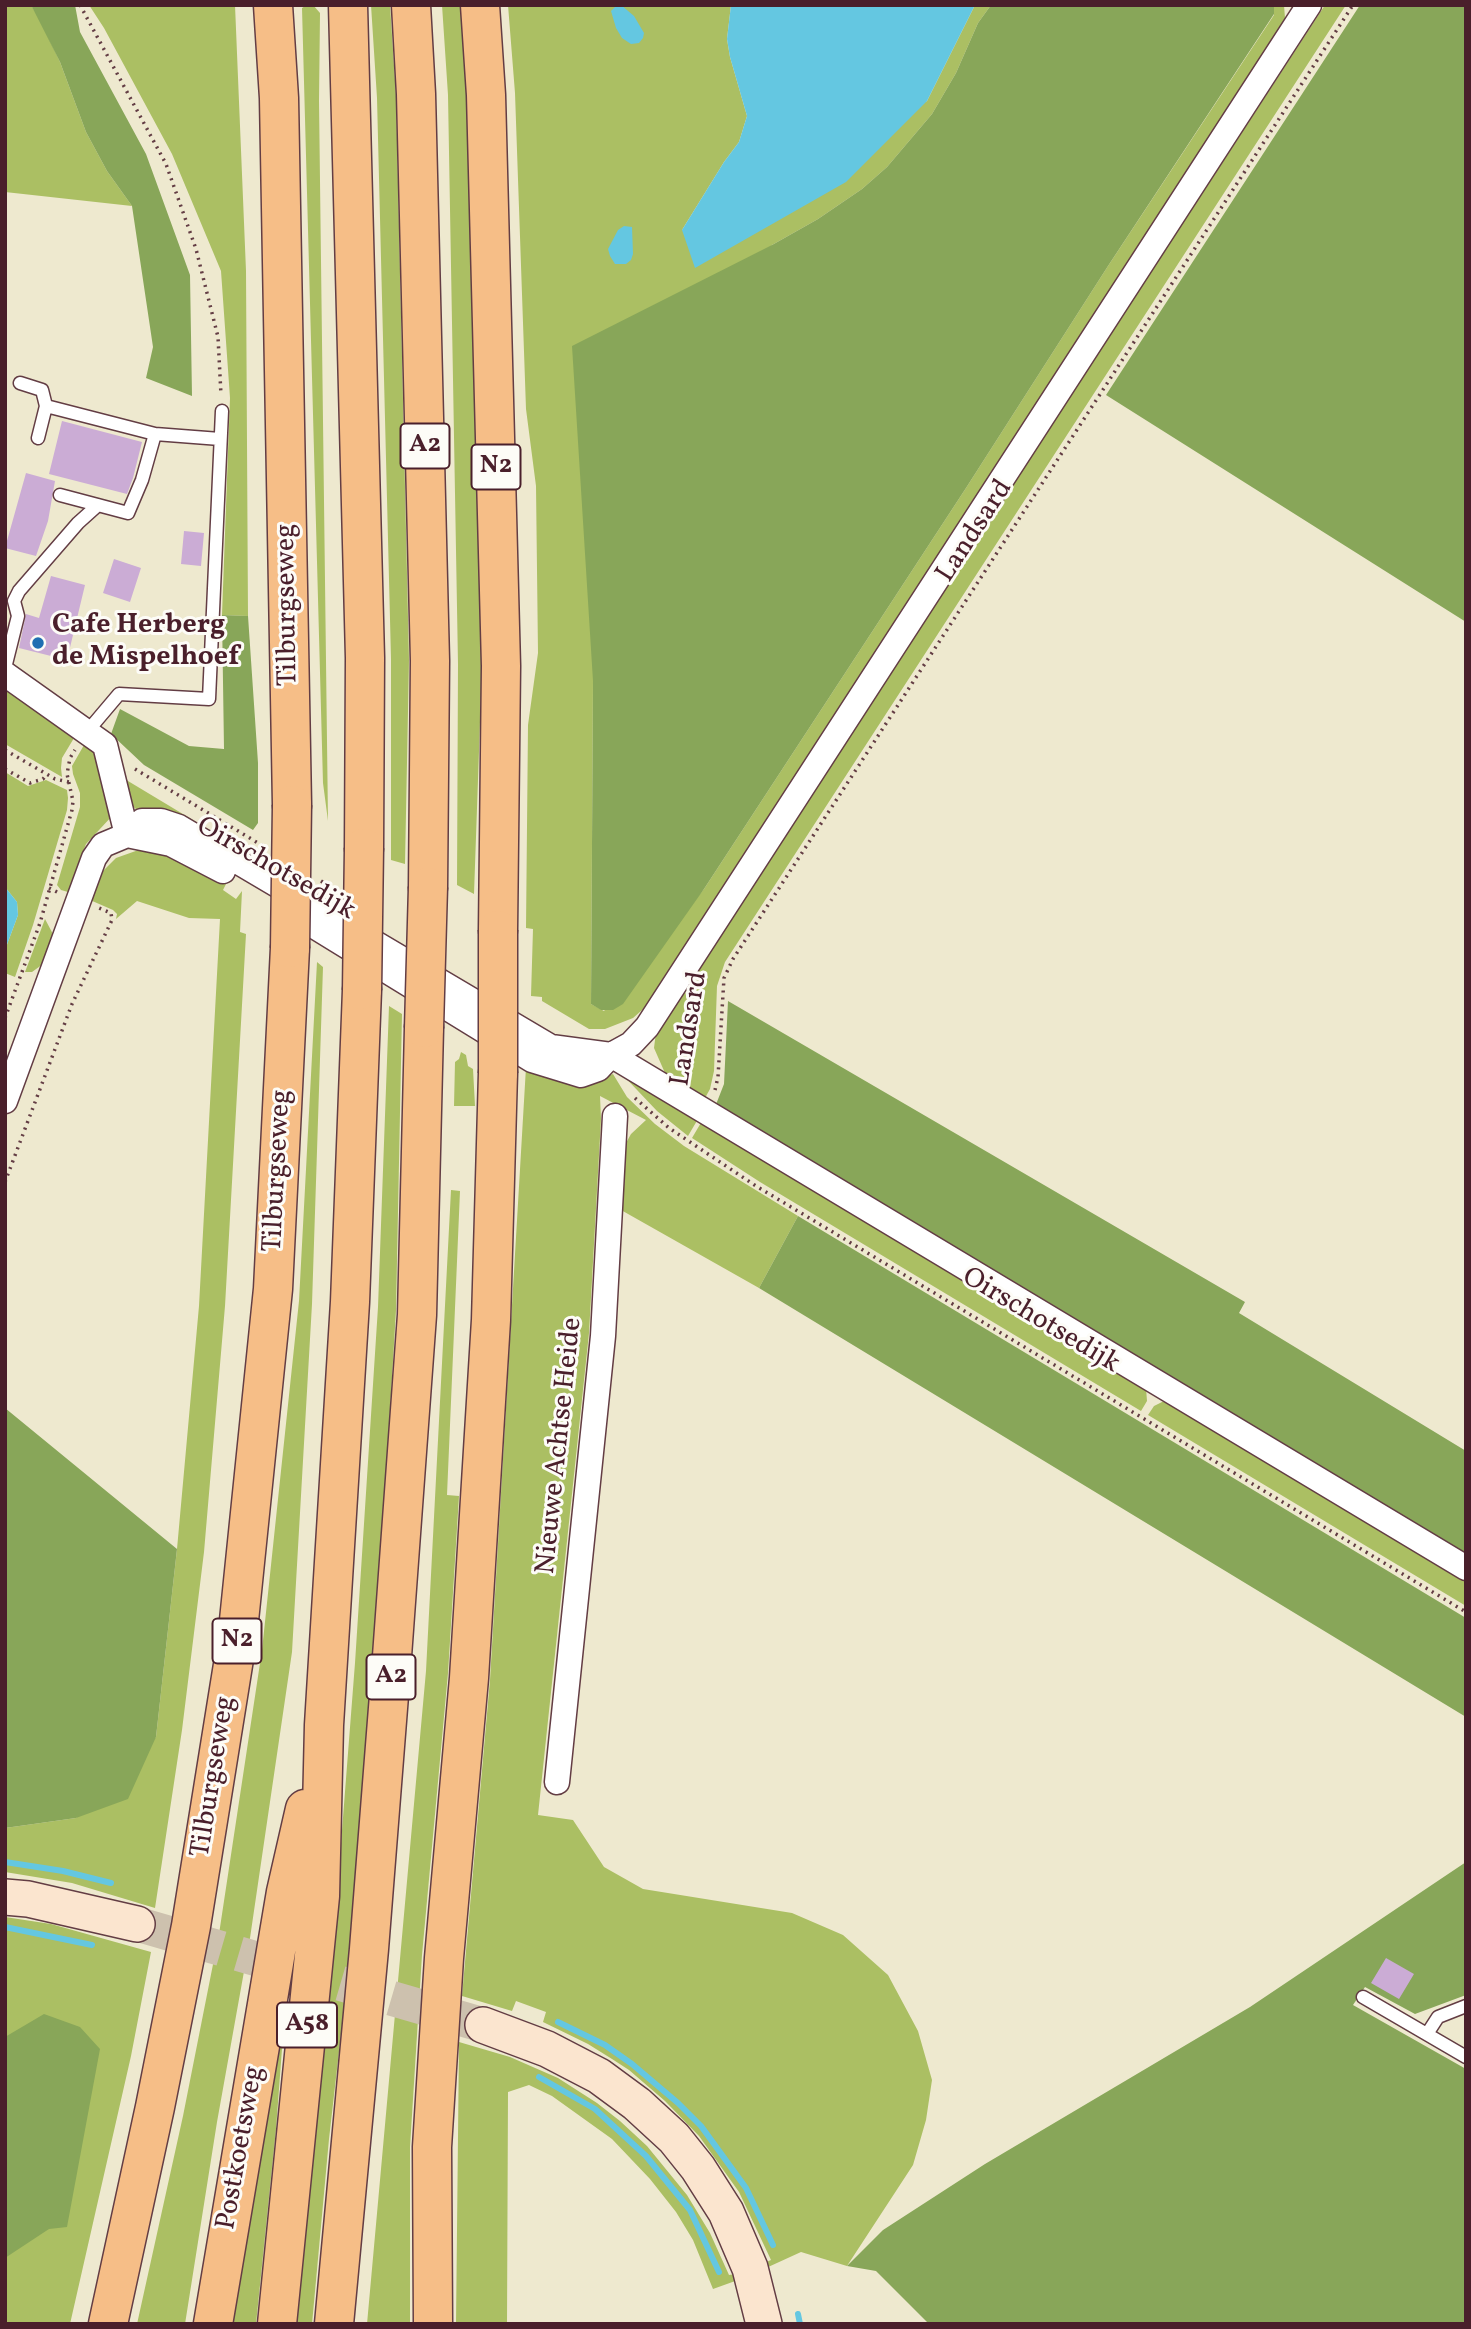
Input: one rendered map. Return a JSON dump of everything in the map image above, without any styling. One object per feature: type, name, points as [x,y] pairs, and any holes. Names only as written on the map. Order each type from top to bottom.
[{"type":"highway","name":"Tilburgseweg","points":[[108,2324],[188,1939],[237,1640],[273,1289],[290,948],[292,805],[279,98],[273,5]]},
{"type":"highway","name":"A2","points":[[324,1725],[350,1302],[362,990],[364,848],[365,658],[348,5]]},
{"type":"highway","name":"A2","points":[[334,2324],[370,1936],[417,1315],[428,887],[430,661],[416,94],[411,5]]},
{"type":"highway","name":"N2","points":[[433,2324],[432,2147],[444,1958],[469,1678],[486,1389],[498,1073],[501,666],[486,95],[481,5]]},
{"type":"highway","name":"Postkoetsweg","points":[[213,2324],[286,1892],[324,1725]]},
{"type":"highway","name":"A58","points":[[277,2324],[320,1896],[324,1725]]},
{"type":"street","name":"Landsard","points":[[611,1055],[631,1044],[647,1027],[1309,5]]},
{"type":"street","points":[[5,674],[95,739],[127,835],[103,845],[94,858],[5,1101]]},
{"type":"street","name":"Oirschotsedijk","points":[[127,835],[171,844],[223,870],[531,1060],[581,1075],[598,1069],[611,1055],[1466,1568]]},
{"type":"street","name":"Nieuwe Achtse Heide","points":[[557,1782],[603,1336],[615,1116]]},
{"type":"street","points":[[5,1897],[28,1899],[137,1924]]},
{"type":"street","points":[[483,2025],[547,2049],[600,2076],[637,2104],[674,2138],[698,2168],[726,2212],[750,2268],[764,2324]]},
{"type":"lane","points":[[20,383],[42,390],[46,406],[38,438]]},
{"type":"lane","points":[[46,406],[155,434],[220,439]]},
{"type":"lane","points":[[95,739],[119,694],[209,699],[222,411]]},
{"type":"lane","points":[[60,495],[128,513],[142,480],[155,434]]},
{"type":"lane","points":[[5,668],[18,616],[14,601],[19,591],[78,523],[98,505]]},
{"type":"lane","points":[[1363,1997],[1466,2056]]},
{"type":"lane","points":[[1427,2034],[1438,2017],[1466,2006]]},
{"type":"path","points":[[80,5],[166,164],[196,249],[218,337],[222,411]]},
{"type":"path","name":"Landsard","points":[[706,1111],[718,1077],[724,978],[733,959],[1353,5]]},
{"type":"path","points":[[5,1018],[40,923],[72,810],[73,801],[67,774],[70,758],[95,739]]},
{"type":"path","points":[[5,750],[69,783]]},
{"type":"path","points":[[5,769],[30,783],[43,779],[47,774]]},
{"type":"path","points":[[5,1182],[72,1004],[112,920],[109,912],[78,901]]},
{"type":"path","name":"Oirschotsedijk","points":[[634,1097],[643,1108],[669,1128],[756,1186],[1466,1612]]},
{"type":"green space","points":[[5,5],[31,5],[60,62],[86,132],[107,171],[132,206],[5,192]]},
{"type":"green space","points":[[31,5],[75,5],[80,32],[146,154],[190,275],[192,396],[146,378],[153,347],[132,206],[107,171],[86,132],[60,62]]},
{"type":"green space","points":[[89,5],[235,5],[246,271],[248,616],[222,615],[230,398],[221,271],[172,154]]},
{"type":"green space","points":[[313,5],[320,13],[328,821],[323,783],[302,8]]},
{"type":"green space","points":[[371,5],[390,5],[396,96],[409,660],[405,864],[391,860],[391,659],[377,98]]},
{"type":"green space","points":[[442,5],[461,5],[467,97],[482,665],[474,894],[457,885],[458,664],[448,95]]},
{"type":"green space","points":[[508,5],[731,5],[727,39],[747,116],[739,142],[682,230],[927,101],[975,5],[991,5],[978,23],[956,73],[932,114],[887,167],[862,189],[818,219],[772,245],[593,681],[591,1004],[604,1011],[704,889],[1274,15],[1274,5],[1284,5],[1285,18],[1288,19],[650,1003],[633,1018],[605,1029],[589,1029],[542,1001],[542,997],[531,996],[533,929],[526,928],[528,725],[538,653],[536,486],[526,409],[515,93]]},
{"type":"green space","points":[[991,5],[1274,5],[1274,14],[704,889],[623,1004],[613,1010],[601,1010],[591,1004],[593,681],[572,346],[772,245],[818,219],[862,189],[887,167],[932,114],[956,73],[978,23]]},
{"type":"green space","points":[[1325,5],[1346,5],[725,962],[717,986],[714,1071],[705,1098],[665,1073],[654,1048],[656,1032]]},
{"type":"green space","points":[[1360,5],[1466,5],[1466,622],[1106,395]]},
{"type":"green space","points":[[222,615],[248,616],[258,763],[258,823],[253,830],[144,765],[111,734],[120,709],[189,746],[224,749]]},
{"type":"green space","points":[[5,689],[74,738],[62,758],[62,777],[5,744]]},
{"type":"green space","points":[[84,745],[99,755],[113,815],[86,844],[68,892],[57,885],[80,807],[80,793],[72,766]]},
{"type":"green space","points":[[5,772],[28,786],[46,780],[67,790],[68,798],[67,810],[33,925],[15,977],[5,973],[5,950],[18,915],[17,902],[5,887]]},
{"type":"green space","points":[[123,778],[336,906],[136,809],[130,804]]},
{"type":"green space","points":[[147,847],[214,874],[227,882],[223,890],[236,899],[242,891],[240,932],[246,934],[225,1306],[204,1552],[182,1730],[155,1908],[72,1883],[5,1872],[5,1828],[76,1818],[156,1737],[177,1549],[199,1306],[220,919],[189,918],[137,901],[116,919],[117,914],[113,910],[90,900],[100,874],[116,858]]},
{"type":"green space","points":[[45,919],[54,936],[43,964],[32,972],[25,972]]},
{"type":"green space","points":[[317,962],[323,967],[312,1304],[292,1652],[250,1938],[185,2324],[137,2324],[183,2116],[219,1934],[262,1650],[299,1301]]},
{"type":"green space","points":[[728,1001],[1245,1302],[1239,1313],[1466,1451],[1466,1558],[715,1107],[724,1084]]},
{"type":"green space","points":[[389,1006],[402,1014],[396,1310],[375,1666],[351,1946],[312,2324],[294,2324],[333,1946],[355,1663],[378,1307]]},
{"type":"green space","points":[[461,1052],[466,1055],[468,1066],[473,1069],[475,1106],[454,1106],[455,1062]]},
{"type":"green space","points":[[526,1067],[601,1078],[613,1074],[627,1097],[655,1124],[684,1146],[798,1216],[759,1288],[621,1210],[626,1143],[631,1134],[646,1120],[600,1096],[589,1333],[538,1815],[573,1820],[604,1867],[643,1889],[792,1913],[843,1935],[888,1975],[918,2031],[932,2080],[926,2120],[913,2165],[847,2266],[801,2252],[766,2268],[764,2263],[771,2260],[739,2192],[699,2136],[665,2101],[629,2070],[588,2044],[543,2022],[546,2012],[516,2001],[512,2011],[462,1996],[490,1680]]},
{"type":"green space","points":[[619,1071],[698,1119],[688,1136],[657,1111]]},
{"type":"green space","points":[[702,1121],[1146,1388],[1147,1401],[1141,1411],[760,1182],[692,1138]]},
{"type":"green space","points":[[451,1190],[460,1191],[447,1495],[459,1496],[448,1673],[422,1955],[410,2147],[410,2324],[367,2324],[426,1671]]},
{"type":"green space","points":[[798,1216],[1466,1618],[1466,1717],[759,1288]]},
{"type":"green space","points":[[1166,1400],[1466,1580],[1466,1606],[1148,1415],[1154,1406]]},
{"type":"green space","points":[[5,1408],[177,1549],[156,1737],[128,1799],[76,1818],[5,1828]]},
{"type":"green space","points":[[1466,1862],[1466,1995],[1415,2014],[1365,1987],[1353,2005],[1466,2069],[1466,2324],[929,2324],[876,2271],[847,2266],[883,2230],[985,2164],[1250,2007]]},
{"type":"green space","points":[[5,1917],[51,1924],[151,1952],[131,2056],[70,2324],[5,2324]]},
{"type":"green space","points":[[44,2014],[80,2027],[100,2049],[67,2227],[49,2229],[5,2258],[5,2037]]},
{"type":"green space","points":[[278,2020],[284,2022],[256,2324],[230,2324]]},
{"type":"green space","points":[[459,2042],[510,2057],[558,2078],[620,2121],[647,2146],[687,2195],[710,2233],[729,2275],[735,2274],[738,2280],[713,2289],[693,2240],[676,2212],[650,2179],[612,2139],[552,2096],[529,2085],[508,2092],[507,2324],[456,2324]]},
{"type":"water","points":[[621,5],[634,16],[644,33],[639,43],[631,44],[622,38],[616,28],[611,11]]},
{"type":"water","points":[[731,5],[975,5],[927,101],[846,182],[695,268],[682,230],[739,142],[747,116],[727,39]]},
{"type":"water","points":[[624,226],[632,227],[633,254],[626,264],[615,264],[608,249],[618,230]]},
{"type":"water","points":[[5,887],[17,902],[18,915],[5,950]]},
{"type":"building","points":[[62,421],[142,442],[127,494],[49,474]]},
{"type":"building","points":[[26,473],[55,481],[48,521],[36,556],[5,548]]},
{"type":"building","points":[[184,531],[204,533],[201,566],[181,564]]},
{"type":"building","points":[[114,559],[141,568],[130,602],[103,593]]},
{"type":"building","points":[[51,576],[85,585],[67,660],[19,648],[26,614],[39,618]]},
{"type":"building","points":[[1386,1958],[1414,1974],[1399,1999],[1371,1983]]},
{"type":"waterway","points":[[5,1862],[63,1871],[111,1883]]},
{"type":"waterway","points":[[5,1927],[92,1945]]},
{"type":"waterway","points":[[558,2022],[605,2045],[632,2064],[701,2126],[746,2188],[773,2245]]},
{"type":"waterway","points":[[539,2077],[595,2109],[646,2156],[690,2210],[719,2272]]},
{"type":"waterway","points":[[798,2314],[800,2324]]},
{"type":"tunnel","points":[[137,1924],[483,2025]]},
{"type":"place","name":"Cafe Herberg de Mispelhoef","points":[[38,643]]}]
